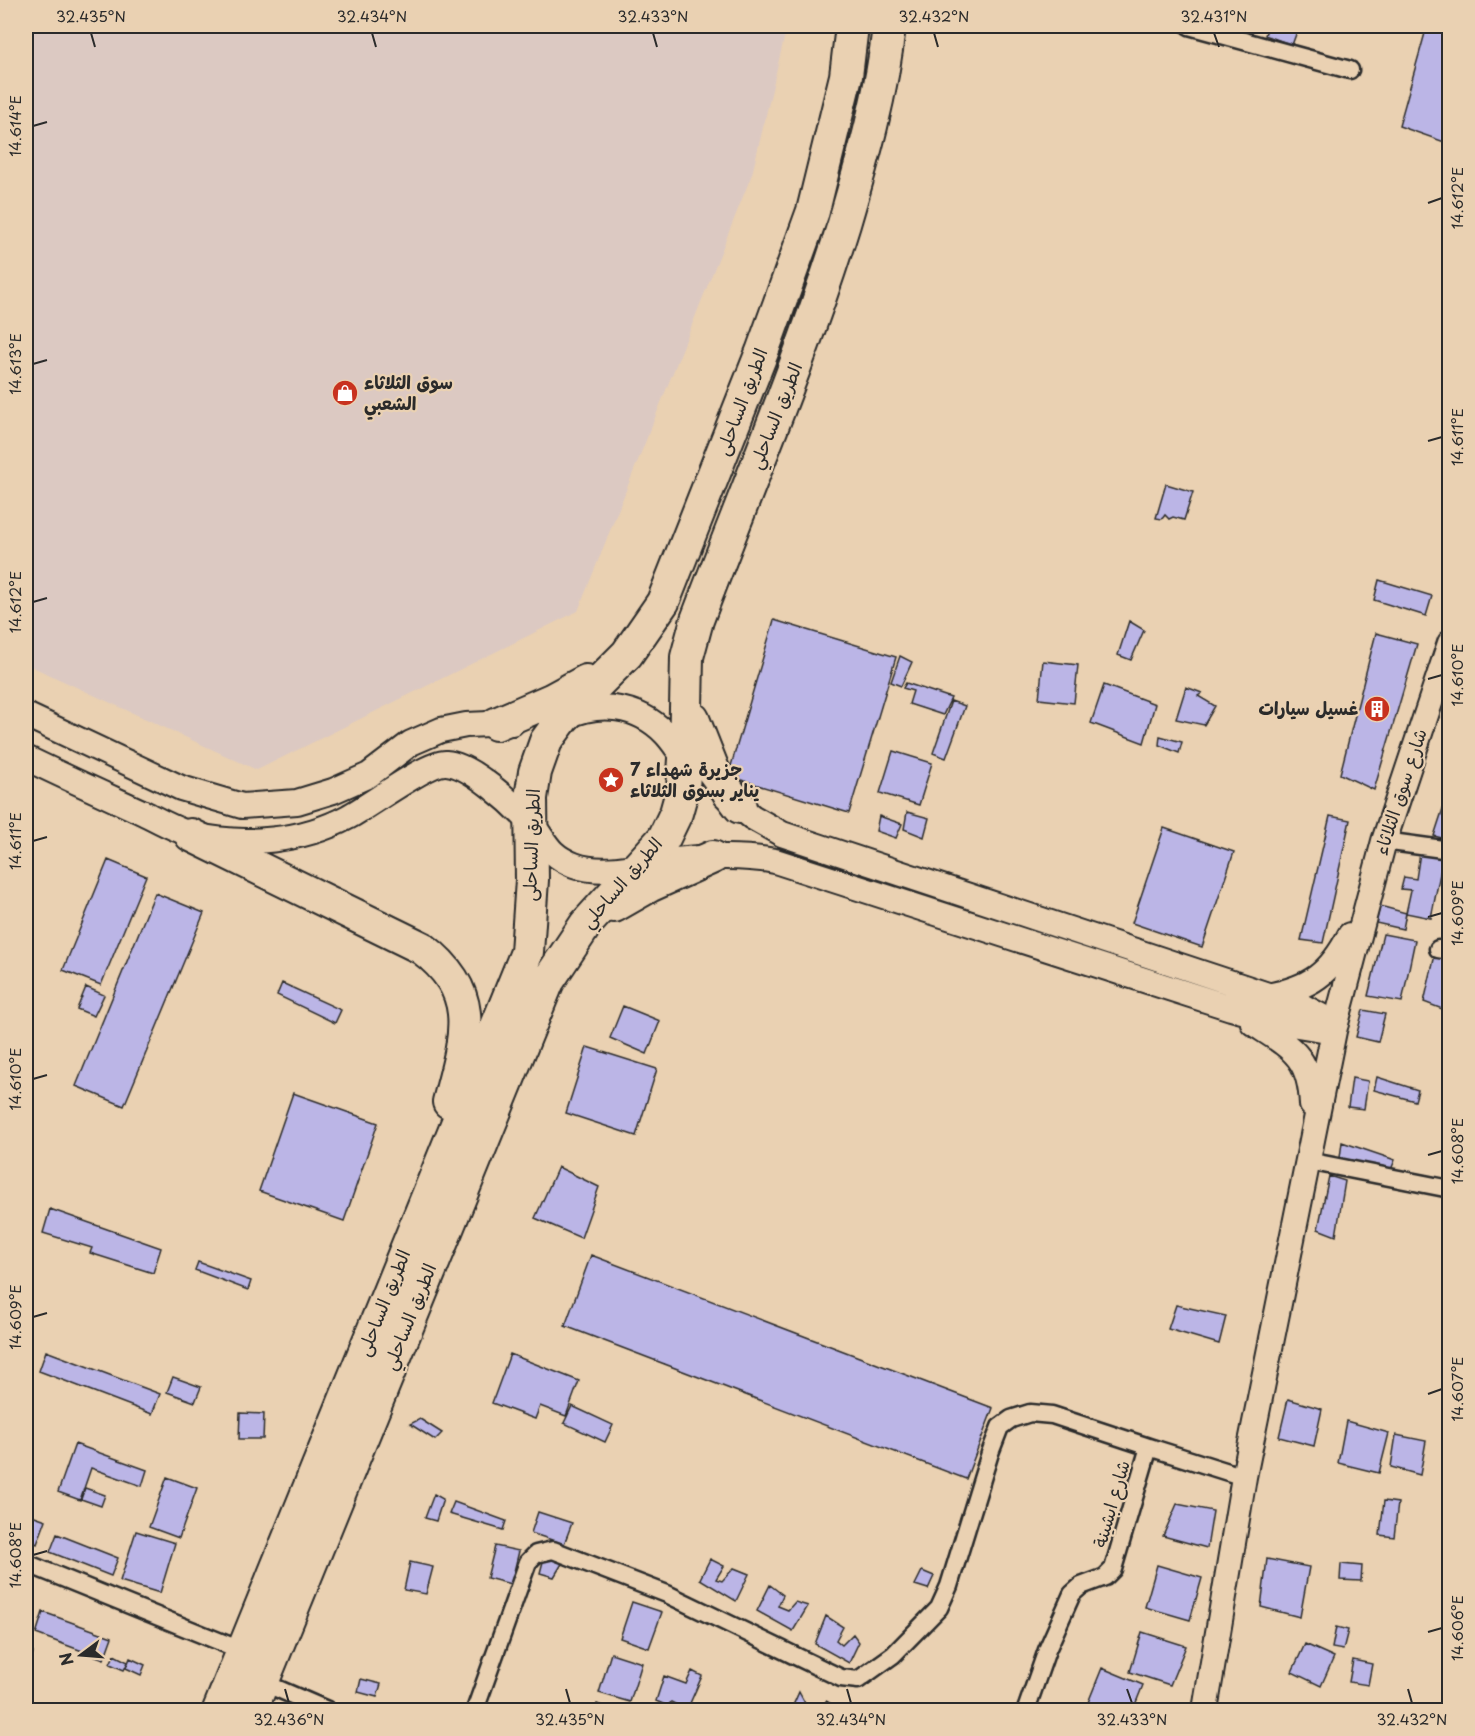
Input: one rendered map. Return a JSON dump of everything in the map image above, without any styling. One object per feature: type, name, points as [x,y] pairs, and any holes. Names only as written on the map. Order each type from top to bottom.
[{"type":"highway","name":"الطريق الساحلى","points":[[243,1651],[527,952],[535,772],[546,741],[563,718],[627,654],[663,603],[749,385],[813,211],[846,76],[852,26]]},
{"type":"highway","name":"الطريق الساحلي","points":[[250,1710],[548,981],[586,924],[664,838],[676,813],[683,788],[684,692],[687,657],[697,620],[801,356],[865,154],[889,26]]},
{"type":"highway","points":[[496,724],[551,700],[627,654]]},
{"type":"highway","points":[[684,692],[703,749],[724,787],[740,807]]},
{"type":"highway","points":[[191,835],[422,948],[439,962],[452,979],[463,1006],[466,1035],[430,1168],[423,1209]]},
{"type":"highway","points":[[586,924],[649,886],[713,857]]},
{"type":"highway","points":[[219,1710],[243,1651]]},
{"type":"street","points":[[1189,26],[1350,70]]},
{"type":"street","name":"شارع سوق الثلاثاء","points":[[1365,906],[1449,643]]},
{"type":"street","points":[[26,715],[180,788],[242,806],[279,805],[315,798],[369,775],[397,752],[426,735],[453,727],[563,718],[594,707],[626,709],[655,724],[685,759],[740,807],[782,834],[1315,1011],[1335,1027]]},
{"type":"street","points":[[26,758],[191,835],[248,841],[308,833],[347,818],[427,767],[443,762],[467,770],[531,823],[548,848],[571,864],[599,871],[640,864],[713,857],[755,857],[775,861],[1231,1008],[1285,1023],[1335,1027]]},
{"type":"street","points":[[1384,841],[1449,850]]},
{"type":"street","points":[[1268,996],[1297,989],[1322,975],[1343,949],[1365,906]]},
{"type":"street","points":[[1205,1710],[1244,1477],[1313,1129],[1365,906]]},
{"type":"street","points":[[1231,1008],[1284,1041],[1303,1061],[1311,1087],[1313,1129]]},
{"type":"street","points":[[1308,1161],[1449,1189]]},
{"type":"street","points":[[475,1710],[528,1562],[544,1550],[553,1550],[668,1594],[841,1678],[858,1680],[893,1655],[939,1608],[949,1586],[1000,1427],[1011,1419],[1030,1413],[1052,1415],[1149,1447]]},
{"type":"street","name":"شارع ابشينة","points":[[1026,1710],[1047,1650],[1072,1594],[1081,1586],[1105,1577],[1113,1569],[1149,1447],[1244,1477]]},
{"type":"street","points":[[26,1563],[243,1651]]},
{"type":"street","points":[[262,1682],[327,1710]]},
{"type":"shaded area","name":"سوق الثلاثاء الشعبي","points":[[26,26],[787,26],[752,174],[578,611],[257,770],[26,664]]},
{"type":"building","points":[[1268,26],[1299,26],[1292,45],[1265,35]]},
{"type":"building","points":[[1427,26],[1450,26],[1450,144],[1399,126]]},
{"type":"building","points":[[1166,484],[1193,492],[1184,520],[1173,517],[1169,519],[1165,515],[1162,519],[1156,518]]},
{"type":"building","points":[[1379,580],[1432,596],[1426,616],[1374,600]]},
{"type":"building","points":[[774,620],[896,657],[849,813],[728,776]]},
{"type":"building","points":[[1129,621],[1144,630],[1131,660],[1118,655]]},
{"type":"building","name":"غسيل سيارات","points":[[1376,633],[1417,644],[1374,790],[1340,774]]},
{"type":"building","points":[[900,656],[912,662],[901,686],[891,682]]},
{"type":"building","points":[[1043,661],[1078,665],[1074,703],[1039,699]]},
{"type":"building","points":[[906,683],[951,698],[943,715],[909,704],[913,691],[903,688]]},
{"type":"building","points":[[1104,685],[1155,704],[1144,743],[1091,723]]},
{"type":"building","points":[[1186,687],[1202,693],[1198,696],[1215,706],[1204,725],[1176,719]]},
{"type":"building","points":[[951,701],[965,706],[946,758],[933,753]]},
{"type":"building","points":[[1160,736],[1182,742],[1179,753],[1159,745]]},
{"type":"building","points":[[893,751],[932,763],[919,805],[880,793]]},
{"type":"building","points":[[1450,787],[1450,840],[1434,836]]},
{"type":"building","points":[[907,812],[929,818],[924,837],[904,829]]},
{"type":"building","points":[[879,816],[902,824],[896,838],[876,831]]},
{"type":"building","points":[[1330,816],[1350,820],[1323,943],[1301,940]]},
{"type":"building","points":[[1164,828],[1234,852],[1202,947],[1132,923]]},
{"type":"building","points":[[1420,853],[1443,859],[1431,918],[1406,913],[1411,890],[1401,889],[1404,877],[1416,879]]},
{"type":"building","points":[[108,860],[146,876],[101,985],[63,970]]},
{"type":"building","points":[[155,893],[204,913],[124,1106],[76,1086]]},
{"type":"building","points":[[1380,906],[1406,913],[1403,929],[1376,923]]},
{"type":"building","points":[[1383,934],[1415,940],[1402,1002],[1368,996]]},
{"type":"building","points":[[1435,955],[1450,959],[1450,1012],[1424,1002]]},
{"type":"building","points":[[282,983],[341,1010],[335,1023],[277,995]]},
{"type":"building","points":[[86,987],[104,995],[94,1016],[77,1009]]},
{"type":"building","points":[[623,1006],[660,1021],[647,1054],[610,1038]]},
{"type":"building","points":[[1363,1010],[1385,1014],[1378,1042],[1356,1037]]},
{"type":"building","points":[[587,1047],[657,1069],[636,1136],[566,1113]]},
{"type":"building","points":[[1377,1077],[1418,1090],[1415,1101],[1374,1090]]},
{"type":"building","points":[[1352,1078],[1368,1081],[1364,1109],[1348,1107]]},
{"type":"building","points":[[293,1093],[378,1123],[344,1221],[259,1191]]},
{"type":"building","points":[[1342,1142],[1395,1160],[1390,1172],[1340,1158]]},
{"type":"building","points":[[558,1167],[599,1187],[581,1238],[535,1218]]},
{"type":"building","points":[[1329,1176],[1345,1181],[1336,1236],[1318,1229]]},
{"type":"building","points":[[50,1209],[161,1248],[153,1273],[90,1253],[92,1248],[43,1233]]},
{"type":"building","points":[[591,1255],[993,1408],[966,1479],[565,1326]]},
{"type":"building","points":[[198,1262],[251,1281],[248,1290],[195,1270]]},
{"type":"building","points":[[1176,1305],[1226,1316],[1219,1344],[1168,1329]]},
{"type":"building","points":[[46,1351],[160,1394],[152,1414],[39,1371]]},
{"type":"building","points":[[510,1354],[579,1381],[566,1416],[540,1406],[535,1419],[492,1403]]},
{"type":"building","points":[[173,1377],[201,1387],[195,1402],[167,1392]]},
{"type":"building","points":[[1288,1399],[1322,1409],[1314,1446],[1279,1437]]},
{"type":"building","points":[[572,1406],[613,1425],[605,1442],[564,1423]]},
{"type":"building","points":[[240,1413],[264,1414],[263,1439],[239,1439]]},
{"type":"building","points":[[420,1419],[442,1433],[435,1440],[410,1424]]},
{"type":"building","points":[[1346,1421],[1389,1433],[1379,1473],[1338,1463]]},
{"type":"building","points":[[1396,1435],[1426,1441],[1420,1475],[1391,1467]]},
{"type":"building","points":[[75,1444],[147,1470],[142,1486],[91,1468],[80,1500],[58,1492]]},
{"type":"building","points":[[167,1477],[197,1488],[179,1538],[149,1527]]},
{"type":"building","points":[[85,1488],[105,1495],[101,1506],[81,1499]]},
{"type":"building","points":[[434,1494],[443,1499],[436,1521],[425,1518]]},
{"type":"building","points":[[1384,1501],[1398,1503],[1394,1537],[1380,1535]]},
{"type":"building","points":[[454,1502],[506,1521],[503,1530],[449,1514]]},
{"type":"building","points":[[1177,1504],[1213,1511],[1207,1548],[1163,1536]]},
{"type":"building","points":[[538,1512],[572,1523],[564,1544],[531,1533]]},
{"type":"building","points":[[26,1513],[46,1520],[37,1544],[26,1539]]},
{"type":"building","points":[[136,1531],[175,1543],[160,1593],[120,1581]]},
{"type":"building","points":[[57,1534],[118,1558],[111,1576],[50,1552]]},
{"type":"building","points":[[495,1546],[519,1551],[511,1584],[487,1578]]},
{"type":"building","points":[[545,1554],[563,1562],[554,1577],[540,1573]]},
{"type":"building","points":[[710,1559],[724,1566],[716,1579],[722,1581],[734,1568],[749,1574],[736,1601],[700,1579]]},
{"type":"building","points":[[1267,1559],[1309,1567],[1300,1617],[1261,1607]]},
{"type":"building","points":[[410,1562],[433,1567],[426,1594],[404,1590]]},
{"type":"building","points":[[1341,1564],[1362,1566],[1361,1581],[1340,1580]]},
{"type":"building","points":[[1157,1565],[1202,1578],[1190,1620],[1145,1607]]},
{"type":"building","points":[[922,1571],[934,1576],[928,1589],[915,1585]]},
{"type":"building","points":[[770,1585],[783,1595],[778,1606],[788,1610],[795,1602],[808,1606],[793,1631],[757,1611]]},
{"type":"building","points":[[632,1602],[662,1612],[649,1648],[620,1638]]},
{"type":"building","points":[[43,1612],[112,1637],[104,1659],[36,1634]]},
{"type":"building","points":[[826,1616],[843,1627],[836,1640],[842,1645],[853,1634],[859,1642],[849,1663],[815,1644]]},
{"type":"building","points":[[1336,1627],[1348,1630],[1343,1650],[1332,1648]]},
{"type":"building","points":[[1142,1632],[1186,1646],[1170,1685],[1130,1672]]},
{"type":"building","points":[[1305,1644],[1334,1657],[1321,1686],[1292,1672]]},
{"type":"building","points":[[26,1650],[33,1652],[28,1672],[26,1672]]},
{"type":"building","points":[[611,1653],[642,1663],[630,1702],[599,1693]]},
{"type":"building","points":[[114,1655],[128,1662],[124,1670],[110,1664]]},
{"type":"building","points":[[130,1658],[145,1665],[141,1675],[126,1668]]},
{"type":"building","points":[[1353,1660],[1372,1664],[1368,1685],[1349,1682]]},
{"type":"building","points":[[1102,1668],[1143,1685],[1133,1710],[1085,1710]]},
{"type":"building","points":[[692,1671],[702,1676],[687,1710],[671,1702],[668,1706],[656,1701],[664,1676],[686,1684]]},
{"type":"building","points":[[361,1679],[381,1684],[377,1697],[358,1692]]},
{"type":"building","points":[[799,1692],[808,1709],[791,1710]]},
{"type":"building","points":[[826,1701],[842,1710],[821,1710]]},
{"type":"building","points":[[26,1702],[47,1710],[26,1710]]},
{"type":"building","points":[[597,1704],[613,1710],[595,1710]]},
{"type":"place","name":"سوق الثلاثاء الشعبي","points":[[345,393]]},
{"type":"place","name":"غسيل سيارات","points":[[1377,709]]},
{"type":"place","name":"جزيرة شهداء 7 يناير بسوق الثلاثاء","points":[[611,780]]}]
